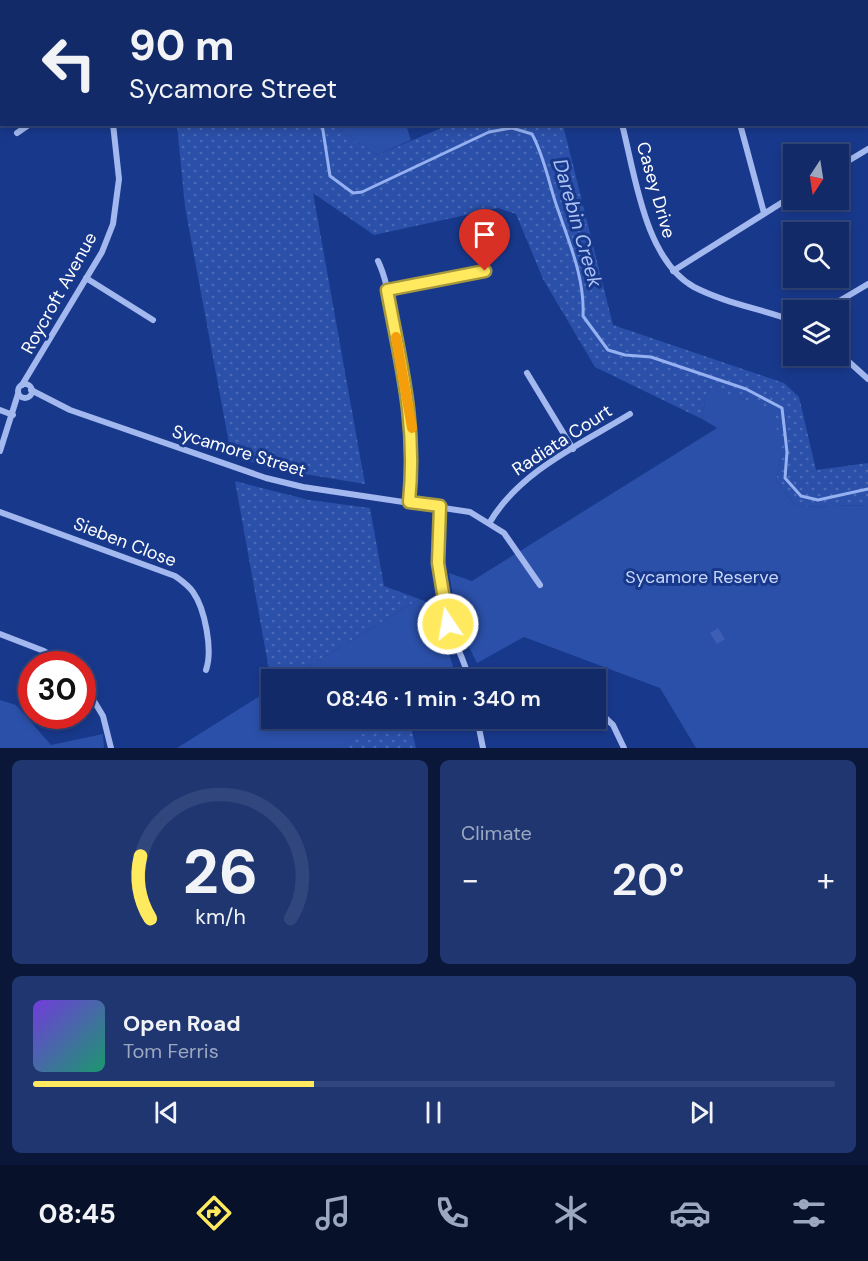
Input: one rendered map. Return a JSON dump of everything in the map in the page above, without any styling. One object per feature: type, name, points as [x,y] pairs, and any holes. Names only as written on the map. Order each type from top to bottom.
[{"type":"street","points":[[17,133],[27,126]]},
{"type":"street","name":"Roycroft Avenue","points":[[18,394],[108,239],[117,208],[119,179],[113,126]]},
{"type":"street","name":"Casey Drive","points":[[623,126],[651,232],[658,251],[674,271],[692,286],[709,294],[783,318]]},
{"type":"street","points":[[741,126],[764,213]]},
{"type":"street","points":[[849,160],[868,149]]},
{"type":"street","points":[[674,271],[783,202]]},
{"type":"street","points":[[378,261],[387,290],[410,408],[413,456],[409,502]]},
{"type":"street","points":[[387,290],[485,271]]},
{"type":"street","points":[[86,278],[153,320]]},
{"type":"street","points":[[841,300],[868,284]]},
{"type":"street","points":[[849,362],[868,379]]},
{"type":"street","name":"Roycroft Avenue","points":[[30,393],[34,369]]},
{"type":"street","points":[[527,373],[573,449]]},
{"type":"street","points":[[22,385],[30,393]]},
{"type":"street","points":[[0,451],[18,394],[30,393]]},
{"type":"street","points":[[13,415],[30,393]]},
{"type":"street","name":"Sycamore Street","points":[[30,393],[266,478],[303,487],[470,512],[490,522],[510,540],[540,585]]},
{"type":"street","points":[[0,410],[13,415]]},
{"type":"street","name":"Radiata Court","points":[[490,522],[517,487],[630,414]]},
{"type":"street","points":[[440,506],[437,545],[442,593],[448,624],[465,669]]},
{"type":"street","name":"Sieben Close","points":[[0,512],[176,576],[186,584],[198,602],[208,649],[206,670]]},
{"type":"street","points":[[0,634],[44,651]]},
{"type":"street","points":[[96,704],[103,716],[111,748]]},
{"type":"street","points":[[606,718],[613,725],[624,748]]},
{"type":"street","points":[[479,729],[483,748]]},
{"type":"green space","points":[[177,126],[334,126],[377,155],[447,126],[563,126],[613,325],[784,383],[799,397],[816,470],[868,463],[868,505],[797,507],[776,481],[782,455],[706,394],[702,419],[595,367],[543,279],[516,214],[498,208],[374,235],[313,193],[365,484],[268,468],[231,454],[185,207]]},
{"type":"green space","points":[[334,126],[406,126],[411,140],[377,155]]},
{"type":"green space","name":"Sycamore Reserve","points":[[710,388],[773,410],[782,455],[776,481],[797,507],[868,505],[868,748],[696,748],[660,688],[524,637],[477,663],[458,625],[449,573],[472,581],[717,428],[702,419],[706,394]]},
{"type":"green space","points":[[235,481],[309,500],[370,508],[384,586],[419,599],[304,669],[269,669]]},
{"type":"green space","points":[[419,599],[434,604],[454,669],[304,669]]},
{"type":"green space","points":[[261,695],[261,729],[371,729],[340,748],[177,748]]},
{"type":"green space","points":[[0,700],[18,707],[18,729],[37,729],[51,745],[103,734],[104,748],[0,748]]},
{"type":"green space","points":[[370,729],[411,729],[416,748],[340,748]]},
{"type":"building","points":[[718,628],[725,639],[717,644],[710,633]]},
{"type":"waterway","name":"Darebin Creek","points":[[322,126],[330,176],[353,193],[362,192],[489,132],[512,128],[532,134],[543,159],[575,259],[583,301],[583,316],[608,350],[625,355],[651,357],[746,389],[782,408],[787,452],[785,478],[801,496],[818,500],[868,489]]},
{"type":"slow traffic","points":[[396,337],[412,428]]},
{"type":"route","points":[[448,624],[438,563],[440,506],[409,502],[413,456],[410,408],[387,290],[485,271]]}]
